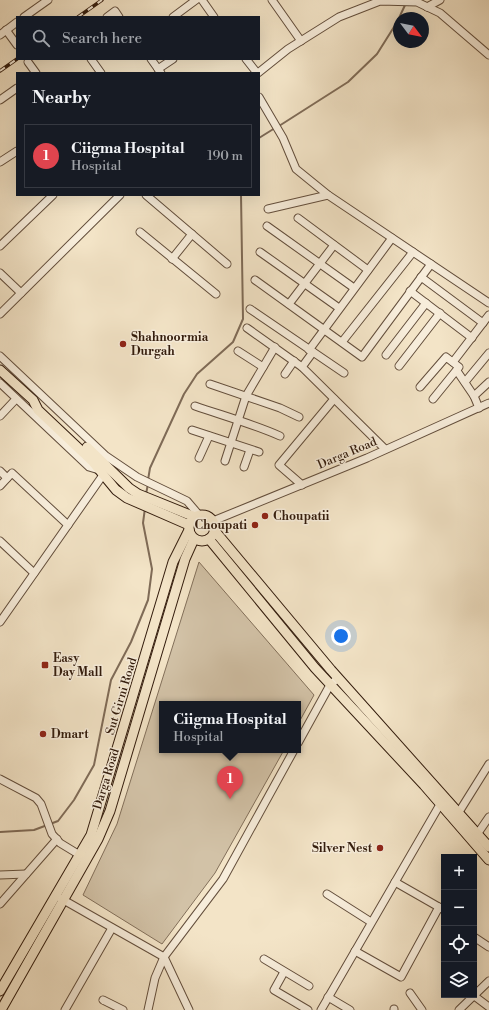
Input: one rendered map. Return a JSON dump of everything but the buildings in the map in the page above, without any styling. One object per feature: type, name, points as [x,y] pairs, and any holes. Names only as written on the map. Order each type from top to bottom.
[{"type":"main road","points":[[0,370],[33,400],[40,403],[129,488],[138,494],[180,510],[197,516],[209,517],[213,521],[214,530],[338,678],[489,846]]},
{"type":"main road","points":[[33,400],[38,410],[92,461],[116,490],[127,498],[189,528],[194,539],[204,541],[209,539],[214,530]]},
{"type":"main road","points":[[189,528],[197,516]]},
{"type":"main road","name":"Sut Girni Road","points":[[83,857],[95,824],[173,562],[189,528]]},
{"type":"main road","name":"Darga Road","points":[[0,1010],[60,897],[83,857],[98,839],[110,811],[185,559],[194,539]]},
{"type":"main road","points":[[209,539],[330,685],[440,804],[489,860]]},
{"type":"main road","points":[[0,991],[60,897]]},
{"type":"street","points":[[25,16],[48,0]]},
{"type":"street","points":[[174,16],[196,0]]},
{"type":"street","points":[[202,0],[213,16]]},
{"type":"street","points":[[272,0],[301,41]]},
{"type":"street","points":[[427,7],[440,0]]},
{"type":"street","points":[[258,72],[288,48],[339,17],[379,1],[417,2],[440,14],[489,55]]},
{"type":"street","points":[[108,16],[115,11],[118,16]]},
{"type":"street","points":[[16,23],[3,32],[16,44]]},
{"type":"street","points":[[92,60],[101,72]]},
{"type":"street","points":[[152,60],[160,71],[172,60]]},
{"type":"street","points":[[247,60],[256,72]]},
{"type":"street","points":[[28,62],[35,72]]},
{"type":"street","points":[[0,100],[16,89]]},
{"type":"street","points":[[260,99],[283,138],[296,169],[328,196],[489,303]]},
{"type":"street","points":[[0,162],[16,152]]},
{"type":"street","points":[[0,246],[52,196]]},
{"type":"street","points":[[0,314],[119,196]]},
{"type":"street","points":[[147,196],[227,264]]},
{"type":"street","points":[[268,209],[328,196]]},
{"type":"street","points":[[298,218],[368,270]]},
{"type":"street","points":[[267,226],[354,288]]},
{"type":"street","points":[[140,232],[216,294]]},
{"type":"street","points":[[172,259],[192,234]]},
{"type":"street","points":[[302,367],[339,308],[392,238]]},
{"type":"street","points":[[289,304],[334,245]]},
{"type":"street","points":[[260,252],[339,308]]},
{"type":"street","points":[[342,342],[413,252]]},
{"type":"street","points":[[255,280],[362,357],[431,264]]},
{"type":"street","points":[[0,272],[21,293]]},
{"type":"street","points":[[421,277],[483,323]]},
{"type":"street","points":[[410,291],[472,338]]},
{"type":"street","points":[[386,355],[426,303]]},
{"type":"street","points":[[250,309],[344,373]]},
{"type":"street","points":[[399,366],[440,313]]},
{"type":"street","points":[[453,362],[489,315]]},
{"type":"street","points":[[247,328],[302,367],[385,450]]},
{"type":"street","points":[[226,461],[246,396],[276,348]]},
{"type":"street","points":[[238,351],[263,367]]},
{"type":"street","points":[[465,382],[489,353]]},
{"type":"street","points":[[0,356],[106,456],[137,477],[187,502],[197,516]]},
{"type":"street","points":[[420,387],[446,357],[459,367],[457,370],[474,396],[479,408]]},
{"type":"street","points":[[285,374],[294,361]]},
{"type":"street","points":[[433,399],[457,370]]},
{"type":"street","points":[[474,396],[489,382]]},
{"type":"street","points":[[0,383],[89,467],[101,473],[68,525],[0,622]]},
{"type":"street","points":[[210,384],[280,408],[299,417]]},
{"type":"street","points":[[0,416],[16,399]]},
{"type":"street","points":[[302,485],[279,465],[334,399]]},
{"type":"street","name":"Darga Road","points":[[213,521],[385,450],[489,403]]},
{"type":"street","points":[[195,406],[238,421],[252,424],[280,436]]},
{"type":"street","points":[[192,430],[230,444],[259,452]]},
{"type":"street","points":[[199,458],[209,436]]},
{"type":"street","points":[[244,467],[250,450]]},
{"type":"street","points":[[0,471],[7,478]]},
{"type":"street","points":[[0,486],[12,473],[68,525]]},
{"type":"street","points":[[0,541],[34,573]]},
{"type":"street","points":[[301,738],[330,685],[338,678]]},
{"type":"street","points":[[148,1010],[155,978],[164,957],[223,879],[292,753]]},
{"type":"street","points":[[459,812],[489,764]]},
{"type":"street","points":[[0,779],[36,798],[41,804],[54,837],[83,857]]},
{"type":"street","points":[[321,1010],[444,796]]},
{"type":"street","points":[[478,833],[489,817]]},
{"type":"street","points":[[0,904],[26,874],[54,837]]},
{"type":"street","points":[[0,875],[26,874]]},
{"type":"street","points":[[355,951],[401,977],[441,909],[395,882]]},
{"type":"street","points":[[327,894],[371,922]]},
{"type":"street","points":[[60,897],[164,957],[189,1010]]},
{"type":"street","points":[[65,1010],[112,928]]},
{"type":"street","points":[[477,939],[489,947]]},
{"type":"street","points":[[264,959],[309,986]]},
{"type":"street","points":[[284,972],[274,990],[308,1010]]},
{"type":"street","points":[[477,993],[489,981]]},
{"type":"street","points":[[410,993],[422,1010]]},
{"type":"street","points":[[328,997],[350,1010]]},
{"type":"street","points":[[459,1010],[472,998]]},
{"type":"street","points":[[477,998],[489,1007]]},
{"type":"street","points":[[103,1000],[111,1007],[123,1010]]},
{"type":"shaded area","points":[[199,562],[314,695],[301,719],[301,701],[159,701],[159,753],[282,753],[215,873],[162,944],[83,895],[117,824]]},
{"type":"waterway","points":[[402,12],[406,3]]},
{"type":"waterway","points":[[279,126],[348,82],[377,54],[393,29]]},
{"type":"waterway","points":[[260,137],[275,128]]},
{"type":"waterway","points":[[148,480],[150,468],[184,394],[197,374],[233,342],[243,319],[241,196]]},
{"type":"waterway","points":[[146,494],[148,484]]},
{"type":"waterway","points":[[0,832],[34,830],[58,821],[74,800],[94,765],[111,680],[131,642],[148,600],[152,569],[143,523],[145,508]]},
{"type":"railway","points":[[79,16],[102,0]]},
{"type":"railway","points":[[0,71],[16,60]]},
{"type":"place","name":"Shahnoormia Durgah","points":[[123,344]]},
{"type":"place","name":"Choupatii","points":[[265,516]]},
{"type":"place","name":"Choupati","points":[[255,525]]},
{"type":"place","name":"Easy Day Mall","points":[[45,665]]},
{"type":"place","name":"Dmart","points":[[43,734]]},
{"type":"place","name":"Ciigma Hospital","points":[[230,799]]},
{"type":"place","name":"Silver Nest","points":[[380,848]]}]
